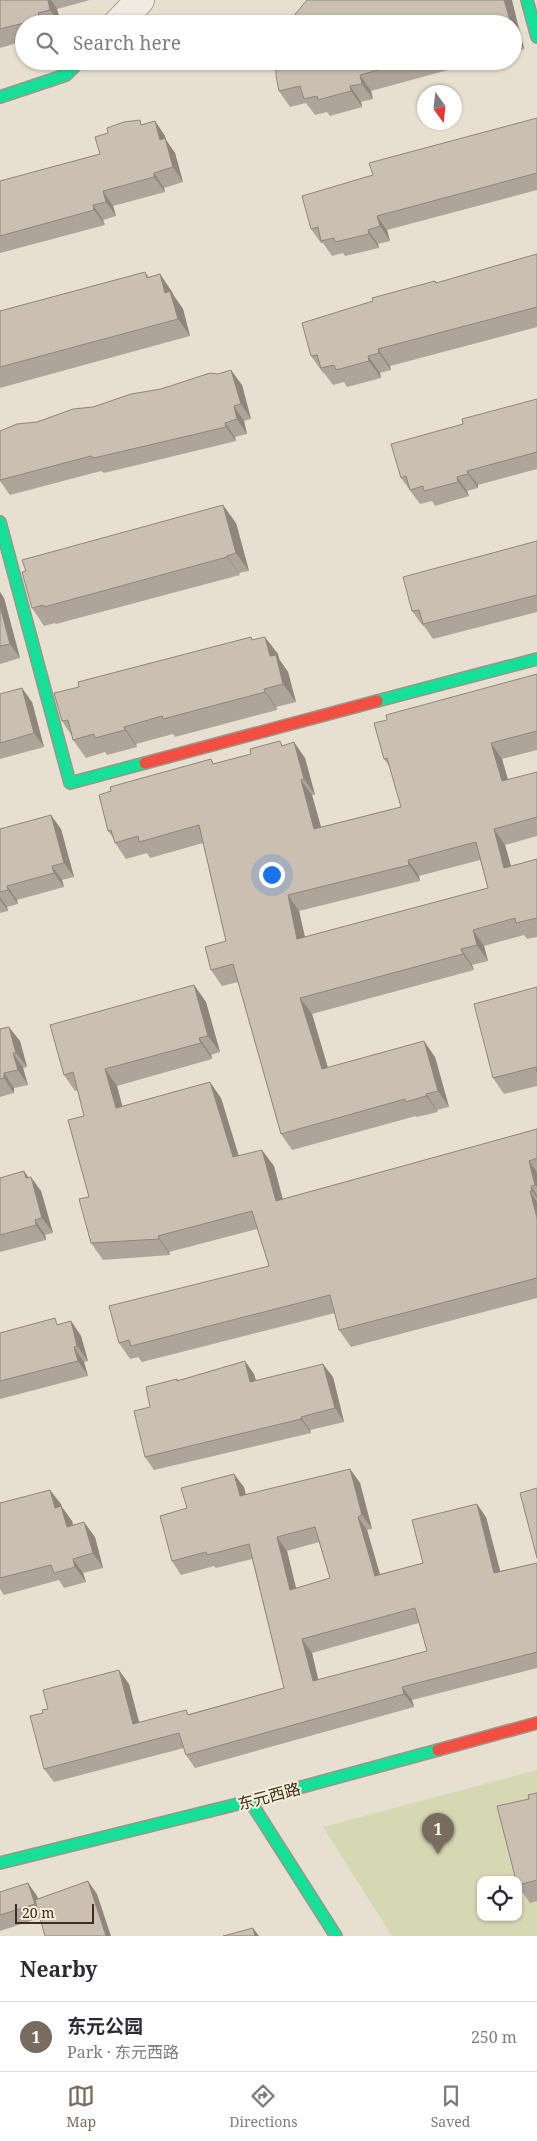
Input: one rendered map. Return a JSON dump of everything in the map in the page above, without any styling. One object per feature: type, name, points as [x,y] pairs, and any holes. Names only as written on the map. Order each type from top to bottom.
[{"type":"street","points":[[126,15],[140,0]]},
{"type":"street","points":[[527,0],[537,37]]},
{"type":"street","points":[[0,97],[66,75],[71,70]]},
{"type":"street","points":[[0,522],[70,783],[537,658]]},
{"type":"street","name":"东元西路","points":[[0,1863],[250,1801],[537,1723]]},
{"type":"street","points":[[250,1801],[336,1936]]},
{"type":"green space","points":[[537,1770],[537,1936],[392,1936],[323,1827]]},
{"type":"building","points":[[0,0],[48,0],[50,10],[38,13],[39,15],[15,15],[15,25],[0,29]]},
{"type":"building","points":[[307,0],[504,0],[508,15],[294,15]]},
{"type":"building","points":[[276,70],[378,70],[360,75],[362,84],[350,86],[351,91],[318,100],[317,96],[304,99],[300,86],[279,91]]},
{"type":"building","points":[[537,118],[537,173],[377,216],[380,226],[368,230],[369,234],[335,242],[334,238],[321,241],[318,227],[311,229],[302,196],[373,175],[369,163]]},
{"type":"building","points":[[140,120],[141,125],[155,121],[160,140],[165,138],[173,167],[154,173],[154,177],[103,191],[106,202],[93,205],[94,210],[0,236],[0,181],[100,154],[95,137],[108,133],[107,128],[124,122]]},
{"type":"building","points":[[537,254],[537,307],[378,349],[379,353],[368,356],[369,361],[336,370],[334,365],[321,368],[317,355],[311,356],[302,323],[373,301],[372,298],[435,281],[436,283]]},
{"type":"building","points":[[145,272],[147,278],[160,274],[165,293],[170,291],[178,319],[0,367],[0,311]]},
{"type":"building","points":[[231,370],[241,404],[234,406],[237,419],[225,423],[226,427],[94,458],[91,456],[0,480],[0,431],[17,424],[37,422],[73,409],[93,407],[131,394],[161,389],[210,373],[218,374]]},
{"type":"building","points":[[537,399],[537,452],[467,471],[468,474],[457,477],[458,482],[424,491],[423,486],[410,490],[406,476],[401,478],[391,444],[463,424],[462,419]]},
{"type":"building","points":[[223,505],[236,553],[44,607],[43,605],[32,608],[22,572],[26,571],[22,560]]},
{"type":"building","points":[[537,541],[537,595],[423,624],[419,610],[412,611],[403,577]]},
{"type":"building","points":[[0,606],[10,644],[0,646]]},
{"type":"building","points":[[251,637],[252,640],[265,637],[270,656],[276,655],[283,684],[264,689],[265,692],[163,719],[162,716],[124,727],[125,730],[95,738],[94,734],[73,740],[68,720],[62,721],[54,693],[79,687],[78,682]]},
{"type":"building","points":[[537,674],[537,731],[491,743],[502,781],[537,772],[537,817],[494,829],[504,868],[537,859],[537,918],[516,923],[515,918],[473,930],[477,945],[461,949],[463,954],[300,998],[322,1069],[424,1041],[438,1091],[406,1102],[405,1099],[281,1134],[233,964],[211,970],[205,947],[226,941],[199,825],[139,842],[138,836],[115,843],[111,830],[108,831],[99,795],[111,791],[110,787],[211,759],[213,764],[251,754],[250,749],[280,741],[282,746],[294,742],[304,779],[301,780],[314,829],[401,807],[387,758],[384,759],[374,723],[387,720],[386,715]],"holes":[[[476,842],[488,888],[297,939],[288,895],[409,865],[408,860]]]},
{"type":"building","points":[[22,688],[34,733],[0,743],[0,694]]},
{"type":"building","points":[[51,815],[64,863],[52,866],[54,873],[7,886],[8,890],[0,892],[0,829]]},
{"type":"building","points":[[194,985],[208,1036],[199,1038],[201,1043],[105,1069],[116,1108],[210,1082],[233,1157],[262,1150],[276,1201],[537,1129],[537,1158],[529,1161],[535,1185],[531,1186],[532,1191],[530,1191],[537,1218],[537,1278],[339,1330],[330,1295],[131,1346],[129,1340],[119,1343],[109,1306],[269,1266],[252,1211],[158,1236],[159,1239],[91,1243],[79,1199],[89,1197],[68,1120],[84,1116],[73,1072],[64,1075],[50,1025]]},
{"type":"building","points":[[537,987],[537,1072],[536,1067],[493,1078],[474,1004]]},
{"type":"building","points":[[9,1027],[16,1053],[13,1053],[18,1070],[4,1073],[4,1078],[0,1079],[0,1029]]},
{"type":"building","points":[[24,1171],[26,1178],[31,1177],[42,1218],[35,1220],[36,1225],[0,1235],[0,1178]]},
{"type":"building","points":[[55,1318],[57,1325],[71,1321],[77,1346],[74,1347],[78,1361],[0,1381],[0,1333]]},
{"type":"building","points":[[245,1361],[250,1382],[323,1364],[335,1408],[301,1417],[301,1419],[145,1457],[134,1411],[150,1407],[146,1387],[177,1379],[177,1381]]},
{"type":"building","points":[[350,1469],[362,1515],[358,1517],[375,1576],[423,1563],[412,1520],[477,1504],[494,1573],[537,1563],[537,1652],[402,1687],[404,1694],[186,1755],[179,1733],[44,1769],[30,1716],[43,1713],[42,1710],[48,1709],[43,1690],[119,1670],[133,1724],[186,1710],[188,1715],[284,1688],[249,1544],[207,1555],[206,1552],[172,1561],[160,1516],[187,1508],[181,1488],[234,1474],[240,1496]],"holes":[[[315,1527],[330,1578],[290,1590],[277,1537]],[[415,1608],[427,1651],[313,1681],[302,1639]]]},
{"type":"building","points":[[537,1488],[537,1558],[520,1493]]},
{"type":"building","points":[[50,1490],[55,1508],[61,1506],[67,1527],[84,1522],[93,1553],[73,1559],[75,1567],[54,1573],[51,1565],[0,1578],[0,1503]]},
{"type":"building","points":[[537,1793],[537,1880],[522,1884],[522,1876],[515,1876],[497,1806],[529,1799],[528,1795]]},
{"type":"building","points":[[88,1881],[106,1936],[45,1936],[35,1900]]},
{"type":"building","points":[[28,1883],[35,1904],[0,1915],[0,1892]]},
{"type":"building","points":[[253,1928],[255,1936],[223,1936]]},
{"type":"traffic: fast","points":[[527,0],[537,37]]},
{"type":"traffic: fast","points":[[0,97],[66,75],[71,70]]},
{"type":"traffic: fast","points":[[0,522],[70,783],[145,763]]},
{"type":"traffic: fast","points":[[377,701],[537,659]]},
{"type":"traffic: fast","points":[[0,1863],[250,1801],[438,1750]]},
{"type":"traffic: fast","points":[[250,1801],[336,1936]]},
{"type":"traffic: jam","points":[[145,763],[377,701]]},
{"type":"traffic: jam","points":[[438,1750],[537,1723]]},
{"type":"place","name":"东元公园","points":[[438,1854]]}]
